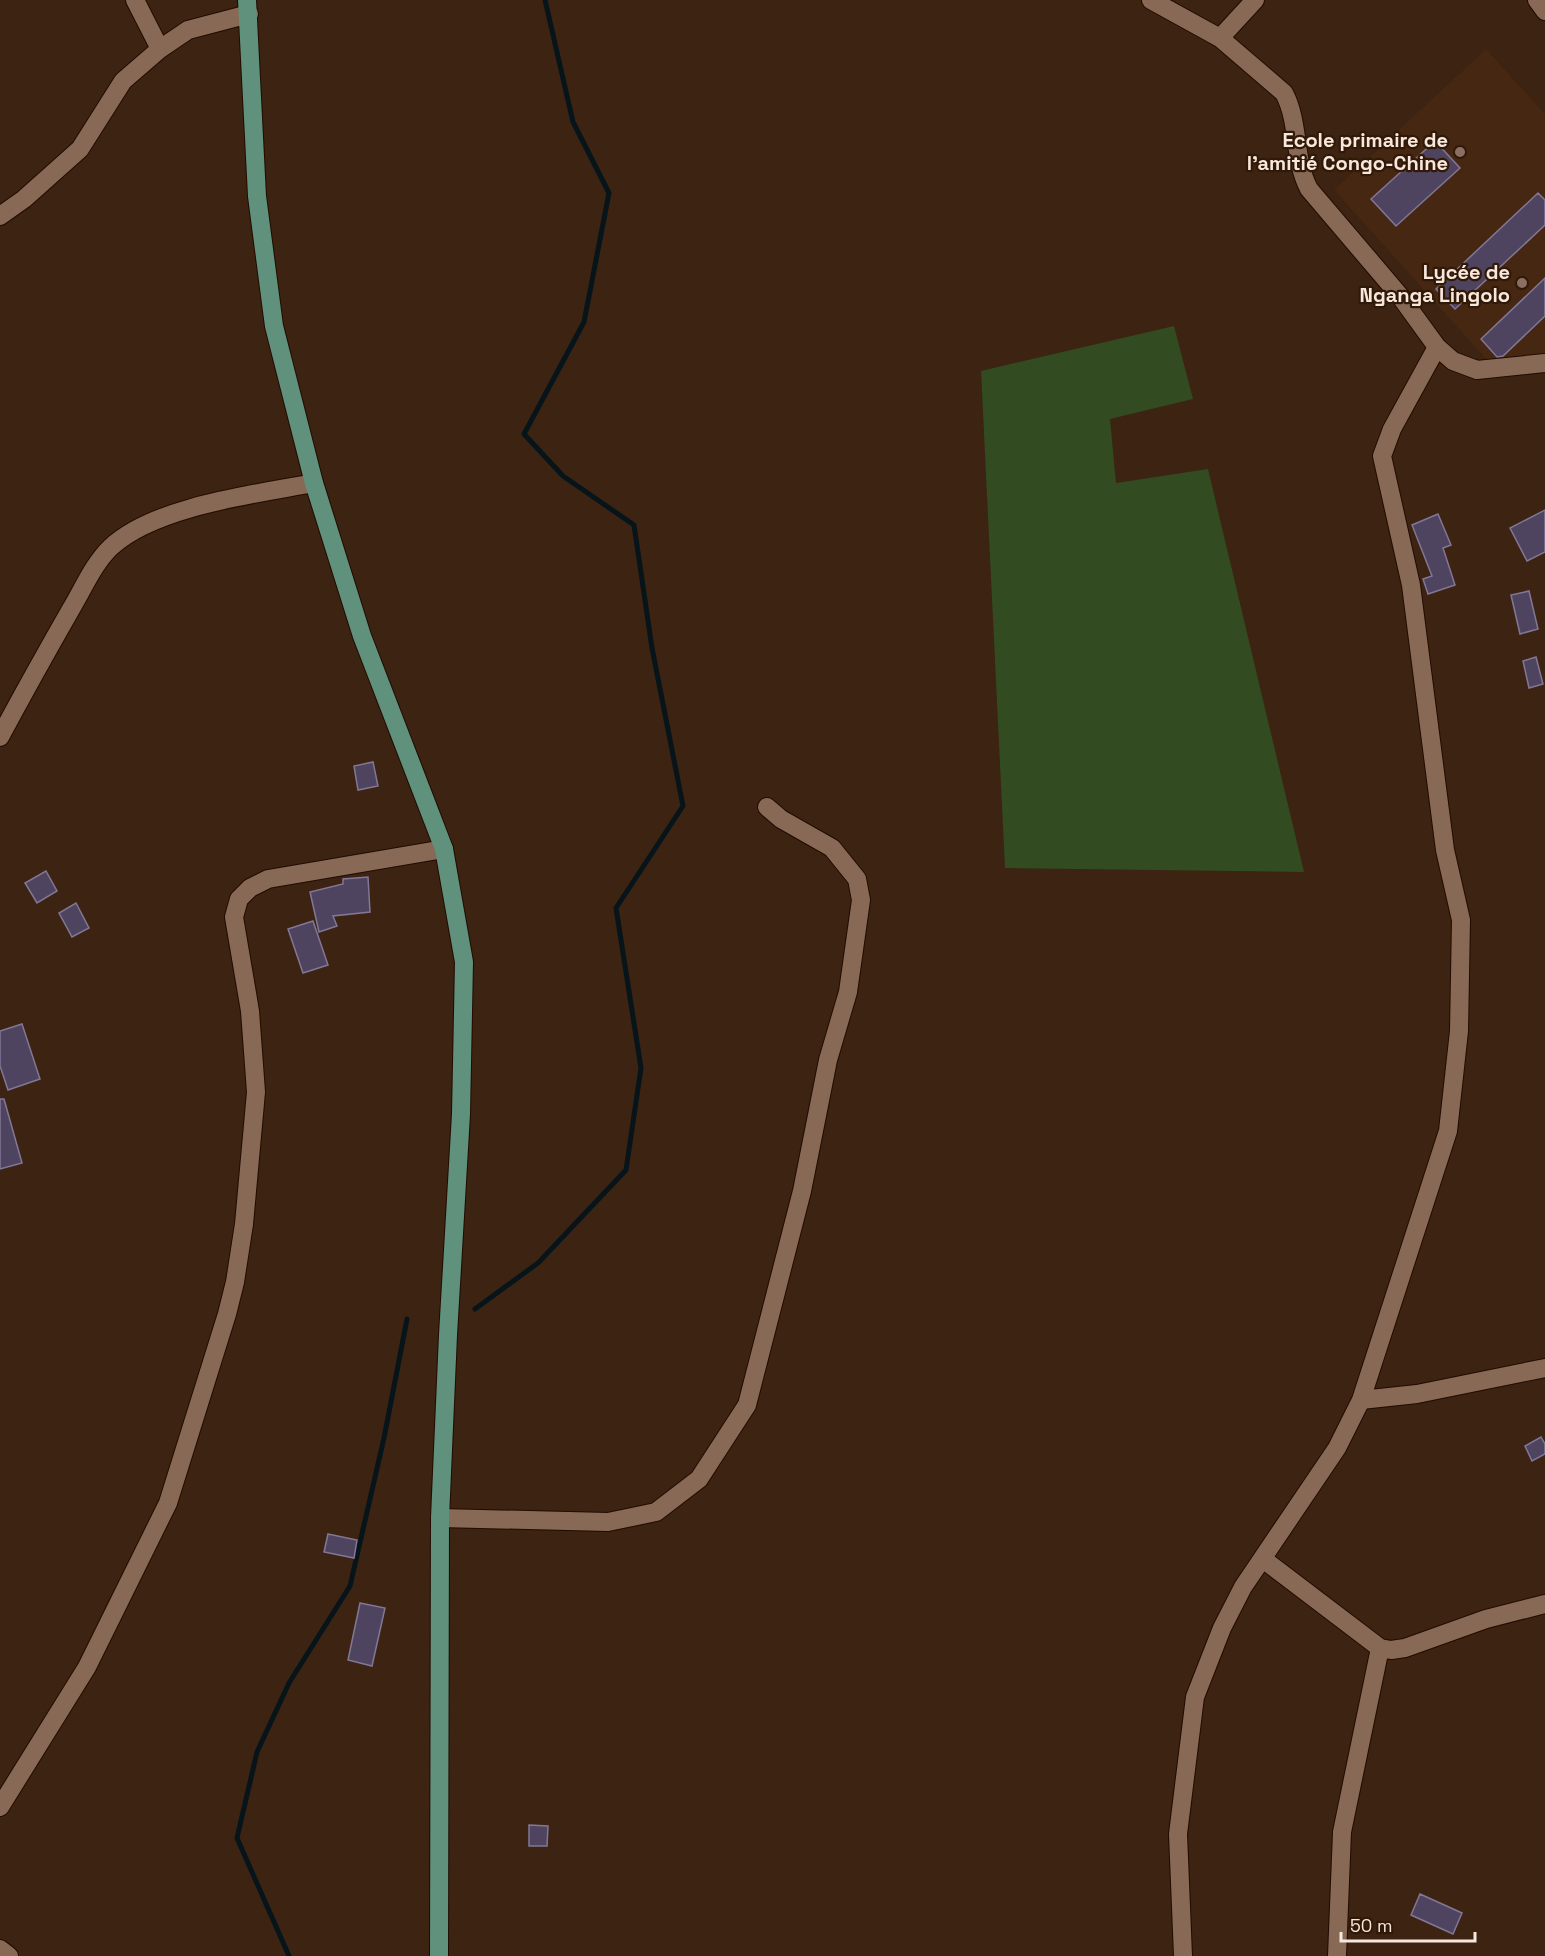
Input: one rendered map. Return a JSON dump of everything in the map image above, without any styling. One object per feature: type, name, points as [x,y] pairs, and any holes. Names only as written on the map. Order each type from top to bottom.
[{"type":"main road","points":[[248,7],[257,196],[274,326],[314,483],[363,636],[444,849],[464,962],[461,1114],[440,1518],[439,1956]]},
{"type":"street","points":[[135,0],[160,49]]},
{"type":"street","points":[[1151,0],[1220,38],[1284,93],[1290,105],[1301,174],[1310,189],[1400,296],[1437,347],[1453,361],[1477,370],[1545,363]]},
{"type":"street","points":[[1220,38],[1255,0]]},
{"type":"street","points":[[1537,0],[1545,11]]},
{"type":"street","points":[[0,216],[24,199],[80,149],[123,81],[160,49],[188,30],[248,7]]},
{"type":"street","points":[[1183,1956],[1178,1834],[1195,1697],[1222,1628],[1243,1587],[1337,1449],[1361,1400],[1448,1131],[1459,1031],[1461,920],[1445,850],[1411,585],[1382,456],[1392,429],[1437,347]]},
{"type":"street","points":[[0,737],[84,586],[111,547],[134,532],[168,516],[227,500],[314,483]]},
{"type":"street","points":[[440,1518],[608,1522],[656,1512],[699,1479],[747,1405],[802,1191],[828,1060],[848,992],[861,900],[857,879],[832,849],[788,823],[767,807]]},
{"type":"street","points":[[1,1804],[87,1667],[168,1503],[227,1314],[235,1282],[244,1224],[256,1092],[250,1011],[234,916],[239,899],[250,888],[268,879],[444,849]]},
{"type":"street","points":[[1361,1400],[1417,1394],[1545,1368]]},
{"type":"street","points":[[1263,1559],[1380,1648],[1391,1650],[1405,1648],[1486,1619],[1545,1604]]},
{"type":"street","points":[[1337,1956],[1342,1832],[1380,1648]]},
{"type":"street","points":[[0,1949],[9,1956]]},
{"type":"shaded area","name":"Ecole primaire de l’amitié Congo-Chine","points":[[1486,49],[1545,114],[1545,363],[1494,368],[1334,190]]},
{"type":"green space","points":[[1174,326],[1193,399],[1110,419],[1116,483],[1208,469],[1304,872],[1005,868],[981,371]]},
{"type":"building","points":[[1435,141],[1460,168],[1396,226],[1371,199]]},
{"type":"building","points":[[1538,193],[1545,200],[1545,225],[1455,309],[1436,289]]},
{"type":"building","points":[[1545,278],[1545,316],[1503,356],[1497,357],[1481,339]]},
{"type":"building","points":[[1545,510],[1545,552],[1527,561],[1510,528]]},
{"type":"building","points":[[1438,514],[1451,545],[1443,548],[1455,585],[1428,594],[1423,579],[1432,576],[1412,525]]},
{"type":"building","points":[[1529,591],[1538,629],[1520,634],[1511,595]]},
{"type":"building","points":[[1536,657],[1543,684],[1529,688],[1523,661]]},
{"type":"building","points":[[373,762],[378,786],[358,790],[354,766]]},
{"type":"building","points":[[46,871],[57,891],[37,903],[25,883]]},
{"type":"building","points":[[368,877],[370,912],[333,916],[337,926],[319,932],[310,892],[343,884],[343,879]]},
{"type":"building","points":[[76,903],[89,928],[72,937],[59,913]]},
{"type":"building","points":[[313,921],[328,965],[303,973],[288,929]]},
{"type":"building","points":[[22,1024],[40,1079],[8,1090],[0,1066],[0,1031]]},
{"type":"building","points":[[0,1099],[4,1099],[22,1163],[0,1169]]},
{"type":"building","points":[[1541,1437],[1545,1444],[1545,1454],[1532,1461],[1525,1446]]},
{"type":"building","points":[[328,1534],[357,1540],[354,1558],[324,1552]]},
{"type":"building","points":[[360,1603],[385,1608],[372,1666],[348,1660]]},
{"type":"building","points":[[529,1825],[548,1826],[547,1846],[529,1846]]},
{"type":"building","points":[[1420,1894],[1462,1913],[1453,1934],[1411,1915]]},
{"type":"waterway","points":[[475,1309],[538,1263],[626,1170],[641,1068],[616,908],[683,806],[652,648],[634,525],[563,476],[524,434],[584,322],[609,193],[573,122],[545,0]]},
{"type":"waterway","points":[[289,1956],[237,1838],[257,1752],[289,1683],[350,1586],[384,1438],[407,1319]]},
{"type":"place","name":"Ecole primaire de l’amitié Congo-Chine","points":[[1460,152]]},
{"type":"place","name":"Lycée de Nganga Lingolo","points":[[1522,283]]}]
